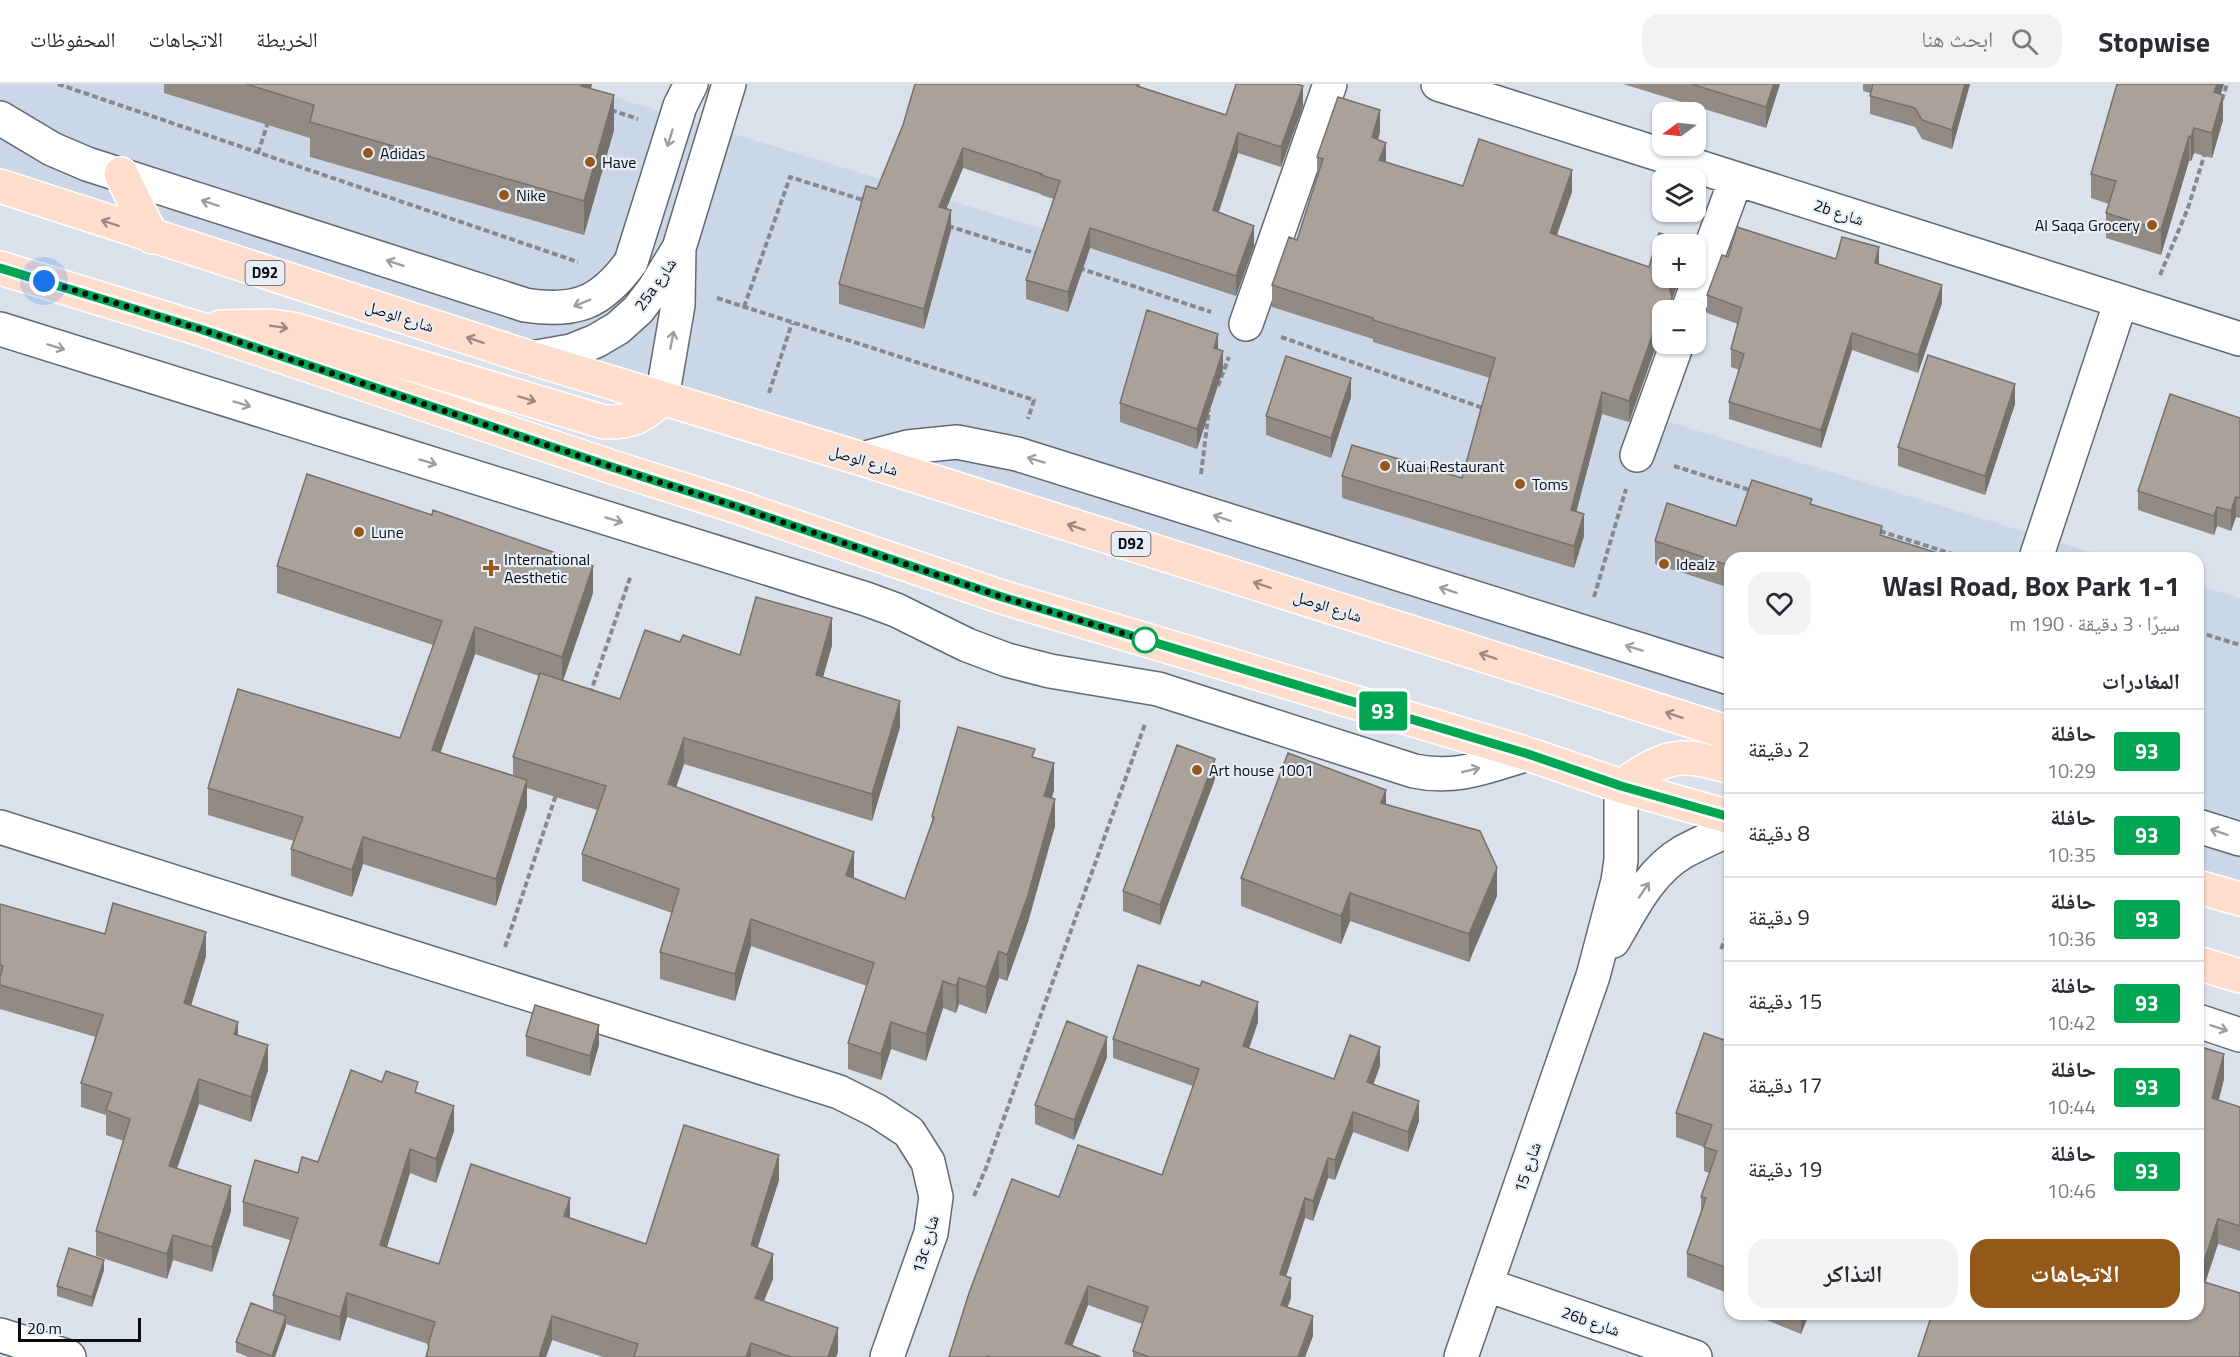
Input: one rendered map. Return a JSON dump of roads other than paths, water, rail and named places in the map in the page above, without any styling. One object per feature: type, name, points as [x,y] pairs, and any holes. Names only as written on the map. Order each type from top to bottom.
[{"type":"main road","points":[[121,174],[152,237]]},
{"type":"main road","name":"شارع الوصل","points":[[0,186],[531,358],[862,459],[1724,731]]},
{"type":"main road","points":[[0,268],[200,329],[1002,597],[1528,754],[1621,786],[1724,816]]},
{"type":"main road","points":[[200,329],[249,325],[293,330],[604,422],[619,423],[634,419],[648,412],[662,398]]},
{"type":"main road","points":[[1621,786],[1662,760],[1681,757],[1700,758],[1724,765]]},
{"type":"main road","points":[[2204,889],[2240,899]]},
{"type":"main road","points":[[2204,965],[2240,976]]},
{"type":"street","points":[[0,118],[52,149],[87,164],[525,305],[550,309],[575,306],[597,296],[616,282],[632,262],[672,130],[691,84]]},
{"type":"street","name":"25a شارع","points":[[531,358],[571,351],[596,341],[618,328],[638,310],[654,289],[679,248],[729,84]]},
{"type":"street","points":[[1245,324],[1330,84]]},
{"type":"street","name":"2b شارع","points":[[1438,84],[2240,339]]},
{"type":"street","points":[[1692,300],[1736,179]]},
{"type":"street","name":"25a شارع","points":[[662,398],[677,313],[679,248]]},
{"type":"street","points":[[2038,552],[2121,301]]},
{"type":"street","points":[[0,329],[866,599],[896,610],[967,645],[1008,660],[1050,671],[1158,689],[1432,775],[1451,775],[1470,771],[1528,754]]},
{"type":"street","points":[[1637,455],[1673,354]]},
{"type":"street","points":[[862,459],[908,447],[957,442],[1017,454],[1724,676]]},
{"type":"street","name":"شارع 15","points":[[1461,1357],[1593,976],[1618,881],[1621,860],[1621,786]]},
{"type":"street","name":"13c شارع","points":[[0,827],[493,981],[838,1092],[877,1111],[909,1132],[928,1162],[936,1197],[931,1233],[887,1357]]},
{"type":"street","points":[[2204,828],[2240,839]]},
{"type":"street","name":"شارع 15","points":[[1593,976],[1646,886],[1662,868],[1681,853],[1724,832]]},
{"type":"street","points":[[2204,1023],[2240,1035]]},
{"type":"street","name":"26b شارع","points":[[1487,1285],[1695,1357]]},
{"type":"street","points":[[0,1335],[69,1357]]},
{"type":"place","name":"Adidas","points":[[368,153]]},
{"type":"place","name":"Have","points":[[590,162]]},
{"type":"place","name":"Nike","points":[[504,195]]},
{"type":"place","name":"Al Saqa Grocery","points":[[2152,225]]},
{"type":"place","name":"Kuai Restaurant","points":[[1385,466]]},
{"type":"place","name":"Toms","points":[[1520,484]]},
{"type":"place","name":"Lune","points":[[359,532]]},
{"type":"place","name":"Idealz","points":[[1664,564]]},
{"type":"place","name":"International Aesthetic","points":[[491,568]]},
{"type":"place","name":"Art house 1001","points":[[1197,770]]}]
